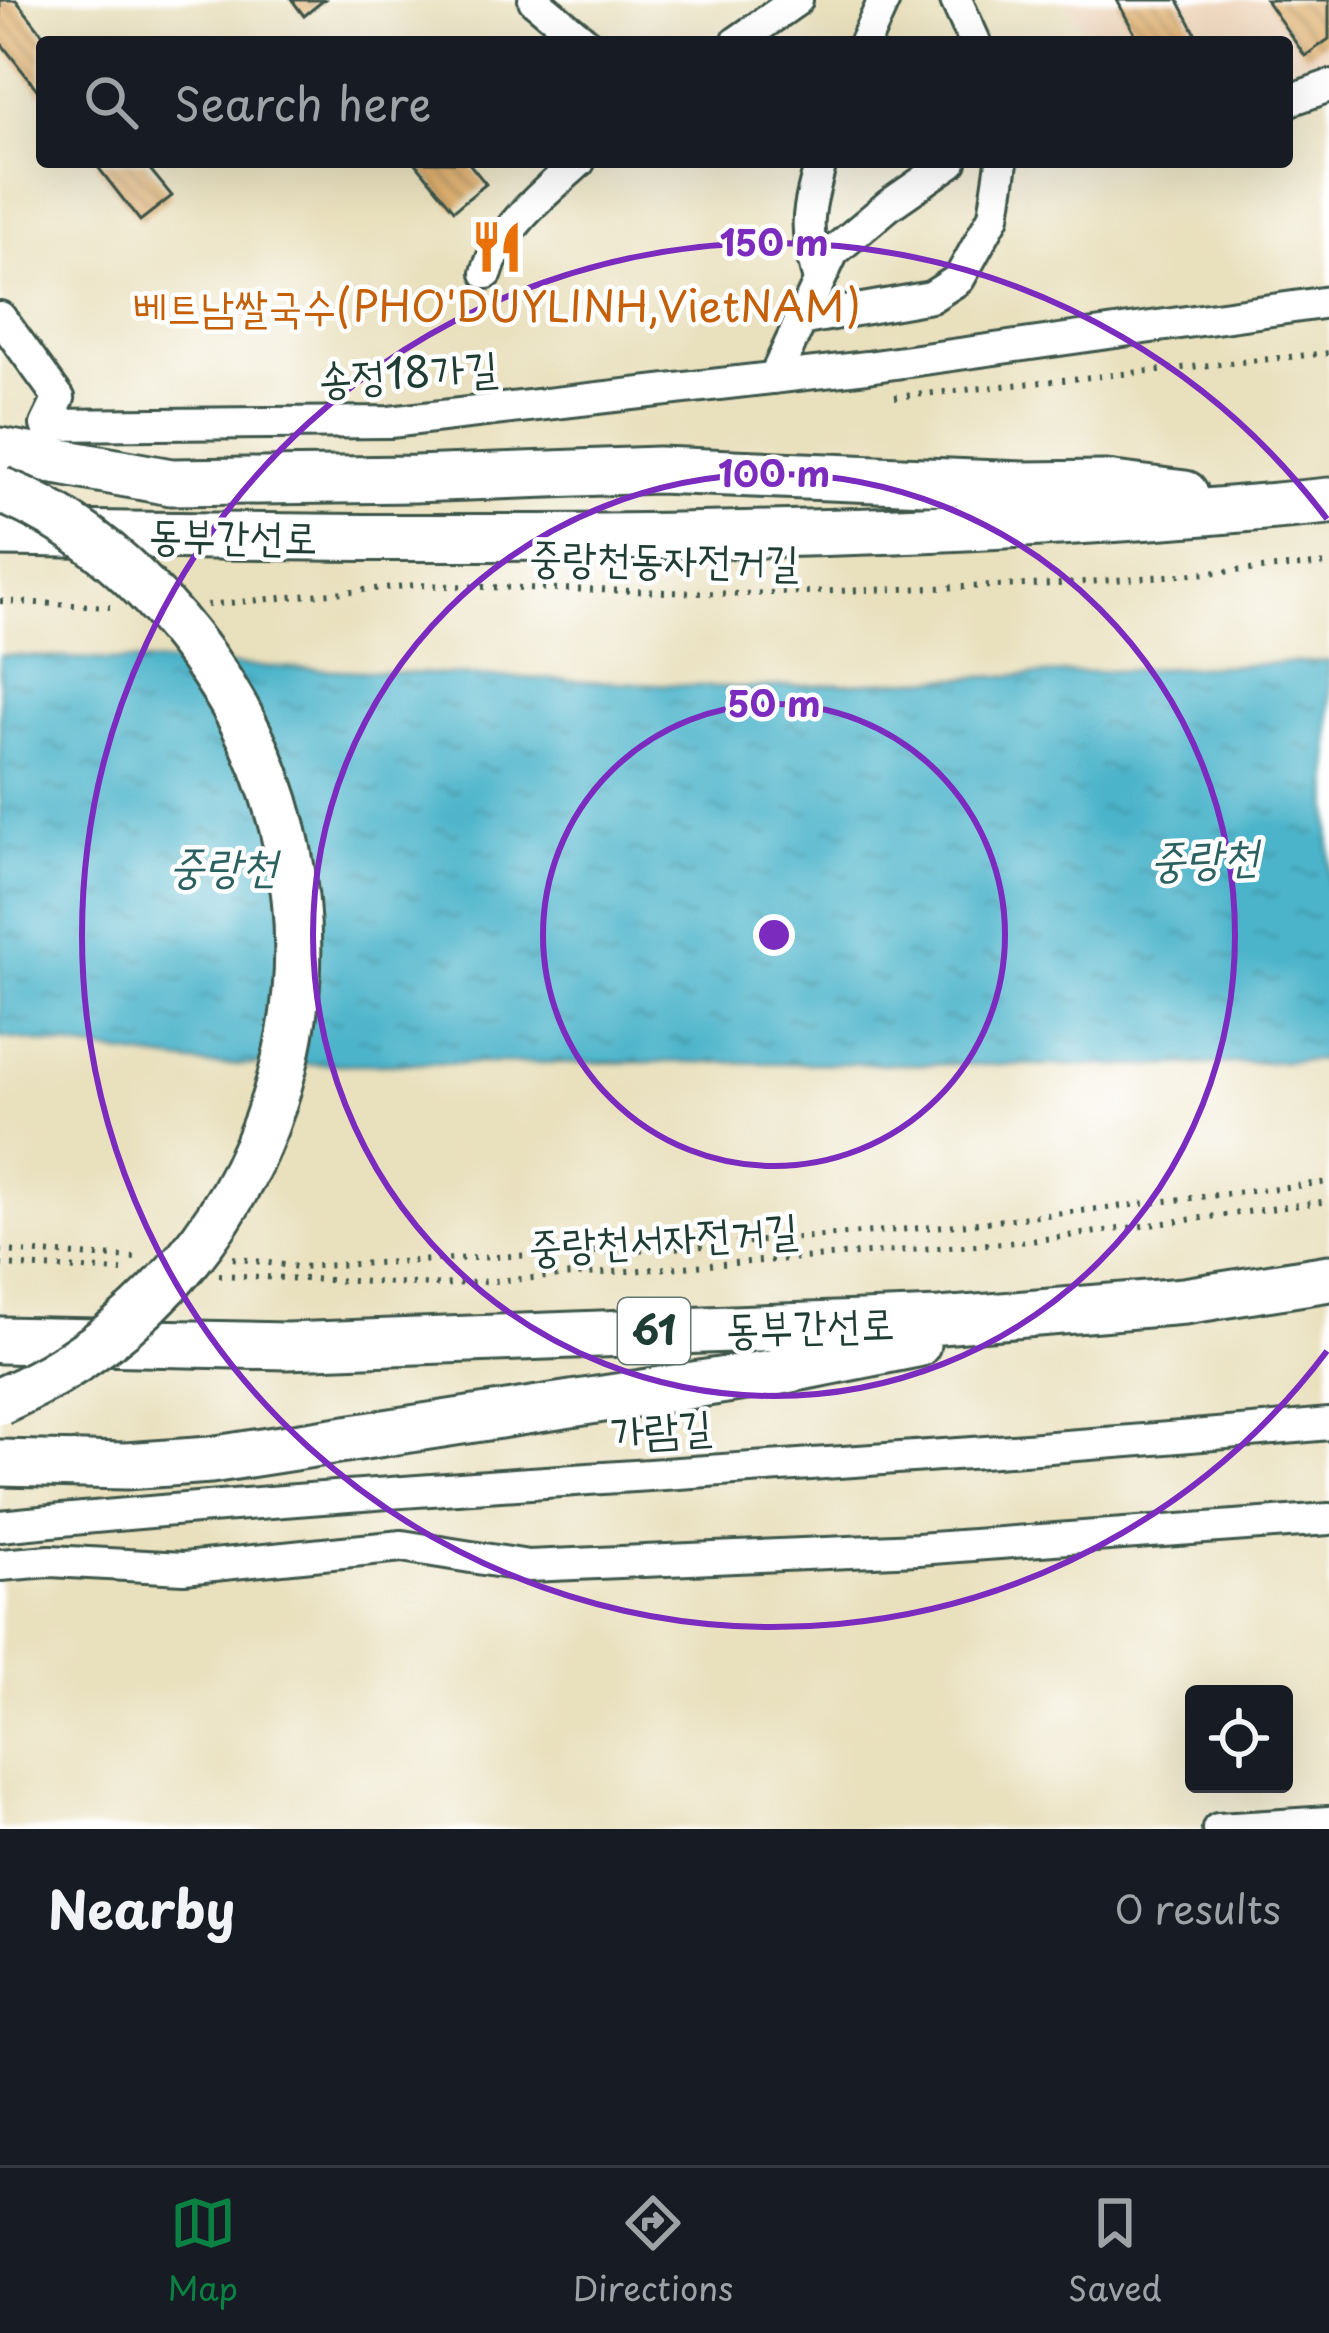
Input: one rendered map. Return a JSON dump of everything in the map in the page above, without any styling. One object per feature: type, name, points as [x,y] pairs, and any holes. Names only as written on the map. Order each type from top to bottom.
[{"type":"highway","points":[[0,451],[170,482],[724,471],[1023,485],[1106,484],[1277,506]]},
{"type":"highway","points":[[0,490],[52,515],[137,579],[209,665],[254,740],[269,778],[285,826],[299,920],[298,972],[282,1068],[268,1116],[221,1212],[181,1266],[133,1316],[58,1370],[0,1401]]},
{"type":"highway","name":"동부간선로","points":[[0,533],[628,538],[1016,526],[1329,501]]},
{"type":"highway","name":"동부간선로","points":[[0,1340],[287,1346],[940,1321],[1093,1310],[1317,1281]]},
{"type":"highway","points":[[0,1463],[126,1466],[210,1460],[771,1373],[1093,1310]]},
{"type":"street","points":[[535,0],[578,36]]},
{"type":"street","points":[[746,36],[797,0]]},
{"type":"street","points":[[868,36],[884,0]]},
{"type":"street","points":[[956,0],[972,36]]},
{"type":"street","points":[[1293,99],[1329,86]]},
{"type":"street","points":[[488,273],[502,243],[573,168]]},
{"type":"street","points":[[819,168],[806,216],[806,238],[819,280]]},
{"type":"street","points":[[774,377],[833,252],[943,168]]},
{"type":"street","points":[[799,320],[931,296],[959,279],[994,216],[1001,168]]},
{"type":"street","name":"송정18가길","points":[[13,349],[59,398],[46,425],[390,422],[774,377],[1329,302]]},
{"type":"street","points":[[0,316],[13,349]]},
{"type":"street","name":"가람길","points":[[0,1526],[357,1493],[996,1452],[1329,1424]]},
{"type":"street","points":[[0,1565],[50,1561],[184,1568],[402,1546],[528,1566],[918,1549],[1329,1520]]},
{"type":"street","points":[[1218,1829],[1329,1822]]},
{"type":"path","name":"중랑천동자전거길","points":[[195,606],[416,585],[739,594],[1059,584],[1329,564]]},
{"type":"path","points":[[0,601],[128,608]]},
{"type":"path","points":[[213,1255],[298,1267],[690,1247],[969,1224],[1329,1183]]},
{"type":"path","name":"중랑천서자전거길","points":[[201,1274],[440,1285],[1030,1241],[1329,1201]]},
{"type":"path","points":[[0,1251],[152,1257]]},
{"type":"path","points":[[0,1265],[134,1271]]},
{"type":"shaded area","points":[[1066,0],[1329,0],[1329,73],[1293,84],[1293,36],[1087,36]]},
{"type":"water","name":"중랑천","points":[[0,655],[746,688],[1329,661],[1329,1060],[1149,1066],[208,1065],[0,1037]]},
{"type":"building","points":[[0,0],[16,0],[44,36],[36,36],[36,88],[0,42]]},
{"type":"building","points":[[292,0],[324,0],[304,16]]},
{"type":"building","points":[[1117,0],[1178,0],[1197,36],[1136,36]]},
{"type":"building","points":[[1266,0],[1329,0],[1329,39],[1305,56]]},
{"type":"building","points":[[99,168],[149,168],[172,196],[140,221]]},
{"type":"building","points":[[420,168],[473,168],[486,184],[454,210]]},
{"type":"place","name":"베트남쌀국수(PHO'DUYLINH,VietNAM)","points":[[497,247]]}]
